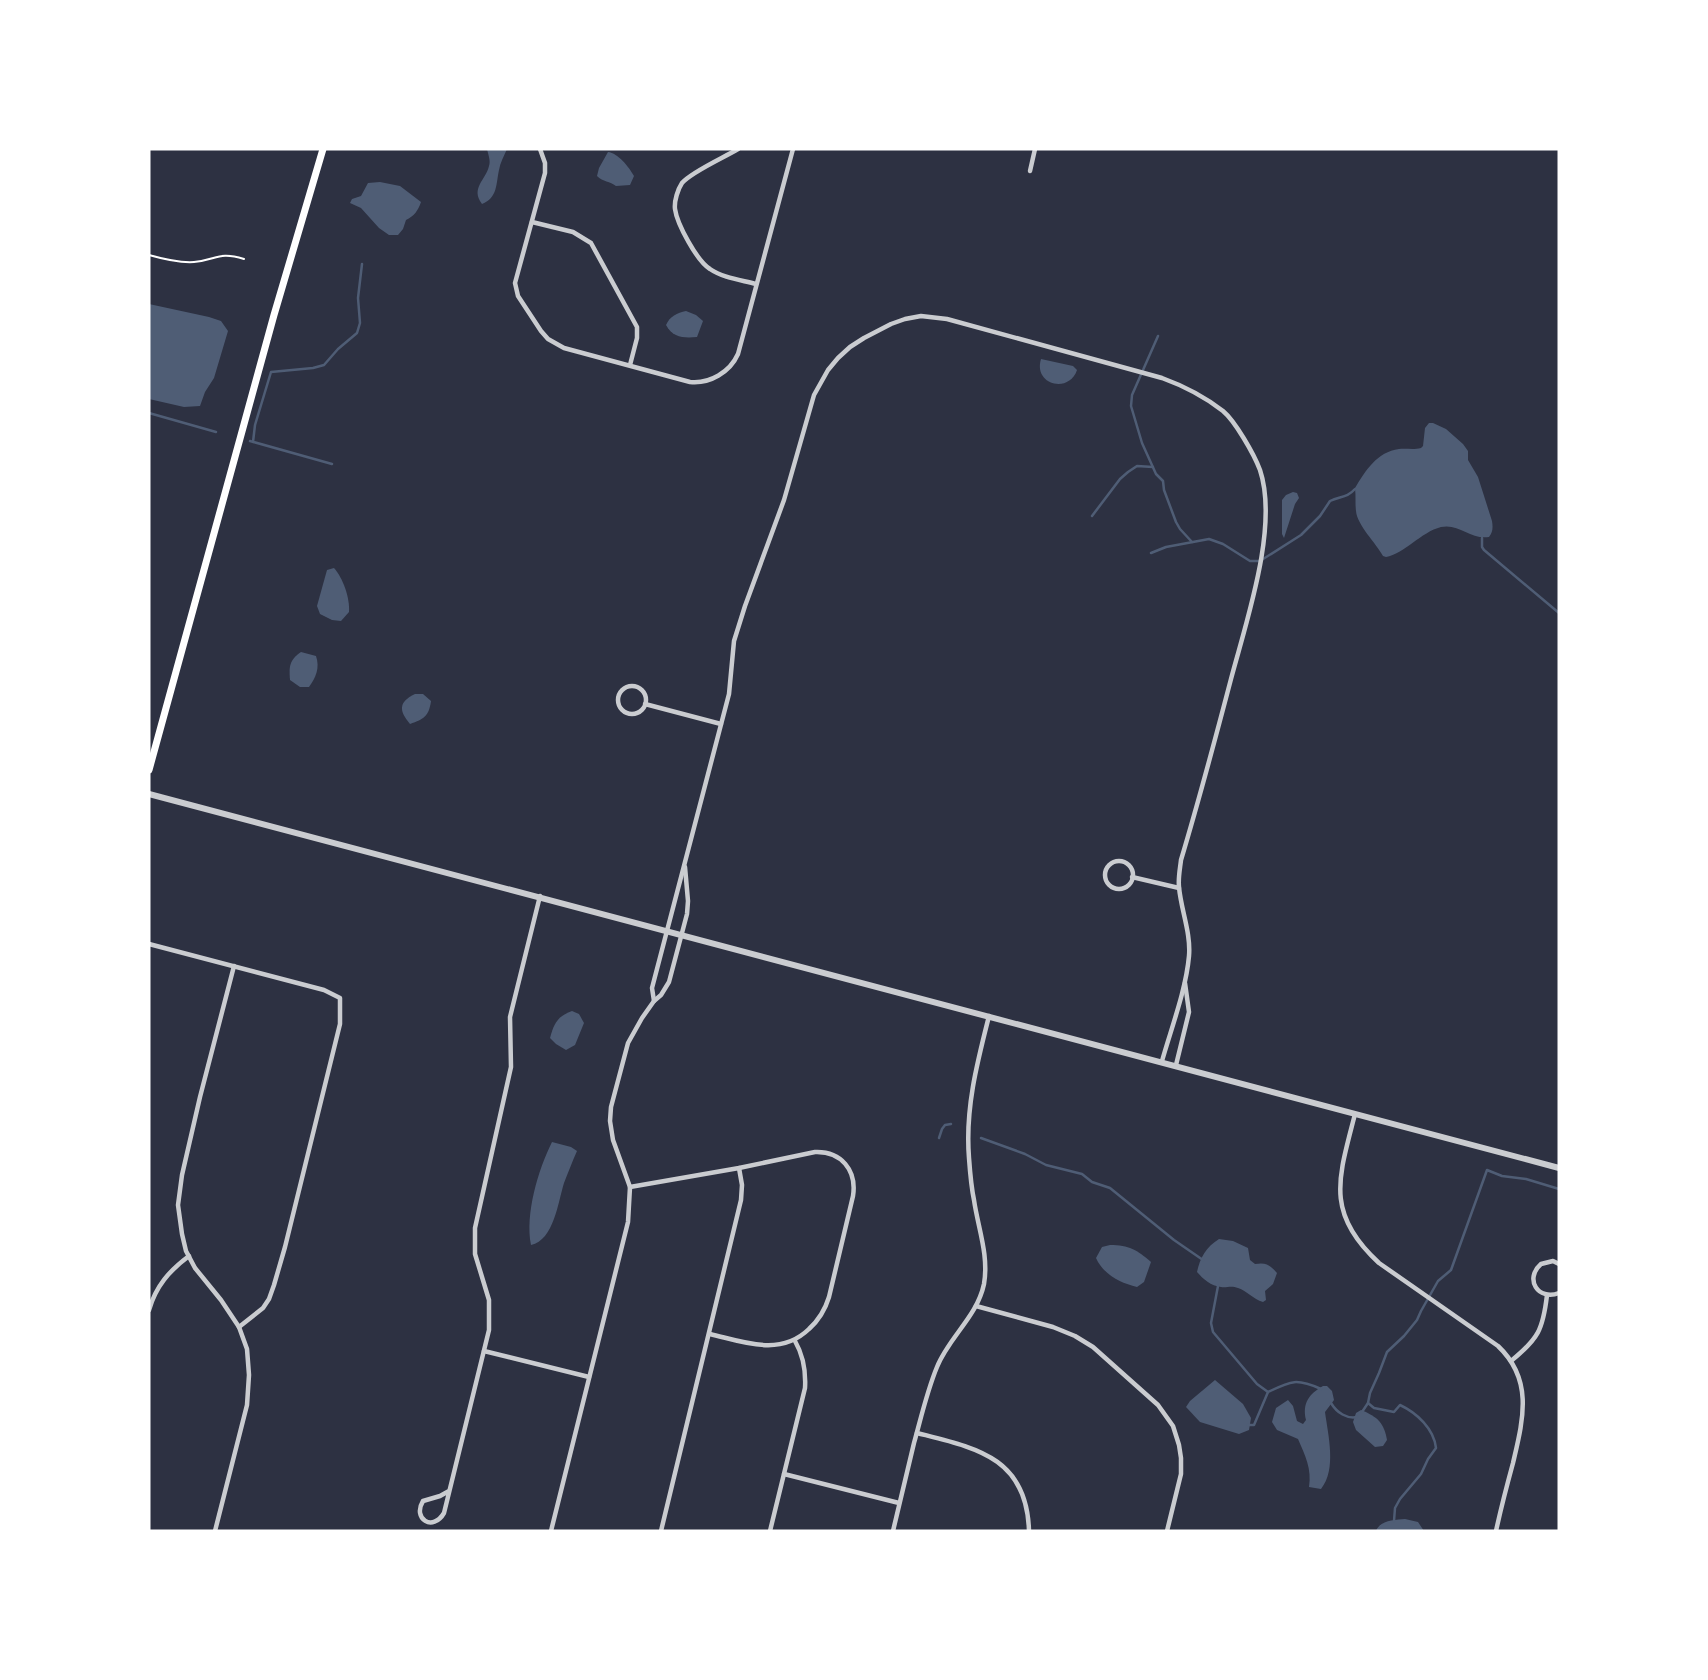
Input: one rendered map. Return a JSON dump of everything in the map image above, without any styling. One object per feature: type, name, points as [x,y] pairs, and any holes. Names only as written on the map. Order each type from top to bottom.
[{"type":"main road","points":[[149,770],[323,149]]},
{"type":"street","points":[[540,149],[545,173],[515,289],[541,331],[548,339],[564,348],[698,383],[727,370],[738,354],[793,149]]},
{"type":"street","points":[[738,149],[687,178],[679,188],[675,205],[692,247],[703,264],[721,275],[757,284]]},
{"type":"street","points":[[1030,171],[1035,149]]},
{"type":"street","points":[[532,222],[573,232],[591,243],[637,327],[630,365]]},
{"type":"street","points":[[653,1001],[652,988],[729,694],[734,641],[744,606],[784,500],[814,395],[828,370],[850,347],[891,324],[905,319],[933,317],[1162,378],[1186,387],[1225,413],[1247,444],[1259,469],[1265,491],[1266,524],[1255,588],[1181,860],[1179,888],[1189,956],[1162,1061]]},
{"type":"street","points":[[636,687],[643,692],[645,704],[638,713],[630,714],[622,710],[618,699],[624,689],[636,687]]},
{"type":"street","points":[[645,704],[721,724]]},
{"type":"street","points":[[149,794],[1559,1168]]},
{"type":"street","points":[[1121,861],[1131,868],[1132,877],[1126,886],[1115,888],[1105,876],[1108,865],[1121,861]]},
{"type":"street","points":[[551,1531],[628,1222],[630,1187],[612,1140],[610,1114],[628,1043],[653,1001],[668,985],[688,907],[684,862]]},
{"type":"street","points":[[1132,877],[1179,888]]},
{"type":"street","points":[[449,1491],[423,1501],[419,1512],[423,1519],[431,1523],[442,1517],[449,1491],[489,1330],[490,1306],[475,1254],[475,1228],[511,1067],[510,1017],[540,896]]},
{"type":"street","points":[[149,944],[324,990],[341,998],[340,1024],[274,1285],[263,1308],[239,1327]]},
{"type":"street","points":[[215,1531],[247,1405],[247,1349],[239,1327],[189,1256],[182,1234],[178,1205],[200,1097],[234,966]]},
{"type":"street","points":[[1176,1065],[1189,1012],[1185,978]]},
{"type":"street","points":[[892,1531],[926,1397],[939,1363],[976,1306],[984,1286],[985,1263],[969,1156],[969,1121],[975,1070],[989,1016]]},
{"type":"street","points":[[1355,1114],[1339,1188],[1342,1209],[1353,1235],[1379,1262],[1493,1341],[1511,1361],[1522,1390],[1523,1415],[1496,1531]]},
{"type":"street","points":[[630,1187],[824,1151],[839,1158],[852,1173],[853,1196],[827,1303],[817,1321],[795,1340],[780,1345],[762,1346],[710,1334]]},
{"type":"street","points":[[661,1531],[741,1200],[739,1168]]},
{"type":"street","points":[[149,1310],[160,1283],[173,1268],[189,1256]]},
{"type":"street","points":[[1559,1264],[1547,1262],[1537,1268],[1533,1279],[1537,1289],[1548,1295],[1559,1293]]},
{"type":"street","points":[[1511,1361],[1527,1348],[1539,1331],[1548,1295]]},
{"type":"street","points":[[976,1306],[1053,1327],[1075,1336],[1093,1348],[1158,1405],[1173,1426],[1180,1444],[1181,1474],[1167,1531]]},
{"type":"street","points":[[770,1531],[803,1398],[803,1358],[795,1340]]},
{"type":"street","points":[[484,1351],[589,1377]]},
{"type":"street","points":[[917,1433],[974,1448],[1003,1467],[1024,1499],[1029,1531]]},
{"type":"street","points":[[784,1474],[900,1503]]},
{"type":"path","points":[[149,256],[183,262],[196,262],[226,254],[244,259]]},
{"type":"water","points":[[487,149],[507,149],[500,165],[494,194],[482,204],[478,189],[490,164]]},
{"type":"water","points":[[608,152],[619,158],[632,172],[634,176],[630,185],[616,186],[597,176]]},
{"type":"water","points":[[380,182],[400,186],[421,202],[398,235],[389,235],[361,208],[350,203],[352,199],[361,196],[368,183]]},
{"type":"water","points":[[149,304],[221,321],[228,331],[214,378],[200,406],[184,407],[149,399]]},
{"type":"water","points":[[686,311],[703,321],[697,337],[679,336],[666,325],[674,315]]},
{"type":"water","points":[[1041,359],[1073,366],[1077,370],[1067,382],[1053,383],[1042,375]]},
{"type":"water","points":[[1429,423],[1446,429],[1468,451],[1468,460],[1478,477],[1492,521],[1492,531],[1489,537],[1483,537],[1454,527],[1441,527],[1426,533],[1393,555],[1383,556],[1357,516],[1355,488],[1368,469],[1384,454],[1399,449],[1421,448],[1425,428]]},
{"type":"water","points":[[1293,492],[1297,493],[1299,498],[1284,538],[1282,500]]},
{"type":"water","points":[[334,568],[343,583],[348,601],[349,612],[341,621],[320,614],[317,606],[327,570]]},
{"type":"water","points":[[301,652],[316,656],[318,664],[314,680],[309,687],[300,687],[290,680],[291,664]]},
{"type":"water","points":[[415,694],[423,694],[431,701],[425,716],[410,724],[402,707],[406,700]]},
{"type":"water","points":[[572,1011],[579,1014],[584,1023],[575,1045],[566,1050],[550,1038],[557,1021]]},
{"type":"water","points":[[552,1142],[577,1151],[550,1228],[539,1242],[531,1245],[531,1206]]},
{"type":"water","points":[[1219,1239],[1233,1241],[1248,1248],[1250,1260],[1255,1264],[1268,1265],[1277,1273],[1273,1284],[1265,1291],[1266,1300],[1259,1301],[1236,1287],[1214,1285],[1197,1272],[1204,1253]]},
{"type":"water","points":[[1110,1245],[1132,1249],[1151,1262],[1144,1282],[1137,1287],[1118,1280],[1103,1269],[1096,1258],[1102,1247]]},
{"type":"water","points":[[1215,1380],[1243,1404],[1251,1418],[1249,1430],[1239,1434],[1200,1422],[1186,1407]]},
{"type":"water","points":[[1323,1386],[1332,1391],[1334,1400],[1325,1412],[1330,1462],[1326,1481],[1321,1489],[1309,1487],[1309,1468],[1298,1439],[1277,1430],[1272,1422],[1276,1408],[1288,1400],[1293,1406],[1297,1421],[1303,1424],[1306,1420],[1308,1400]]},
{"type":"water","points":[[1361,1410],[1372,1415],[1382,1425],[1387,1440],[1383,1446],[1375,1447],[1356,1430],[1353,1422],[1356,1413]]},
{"type":"water","points":[[1405,1519],[1418,1522],[1424,1531],[1376,1531],[1384,1523]]},
{"type":"waterway","points":[[253,442],[255,425],[271,372],[324,365],[357,333],[360,323],[358,298],[362,264]]},
{"type":"waterway","points":[[1158,336],[1132,395],[1131,406],[1142,443],[1156,474],[1163,481],[1176,522],[1192,542]]},
{"type":"waterway","points":[[149,413],[216,432]]},
{"type":"waterway","points":[[250,441],[332,464]]},
{"type":"waterway","points":[[1092,516],[1128,472],[1137,466],[1153,467]]},
{"type":"waterway","points":[[1151,553],[1166,547],[1209,539],[1223,544],[1250,561],[1260,561],[1301,535],[1320,516],[1330,501],[1355,489]]},
{"type":"waterway","points":[[1482,538],[1484,550],[1559,613]]},
{"type":"waterway","points":[[939,1138],[945,1125],[951,1124]]},
{"type":"waterway","points":[[981,1138],[1025,1154],[1046,1165],[1082,1174],[1092,1182],[1110,1188],[1203,1260]]},
{"type":"waterway","points":[[1362,1412],[1387,1352],[1417,1320],[1438,1281],[1451,1270],[1487,1170],[1559,1189]]},
{"type":"waterway","points":[[1218,1286],[1211,1323],[1213,1332],[1257,1384],[1268,1392]]},
{"type":"waterway","points":[[1248,1425],[1254,1425],[1268,1392],[1282,1385],[1305,1383],[1321,1389]]},
{"type":"waterway","points":[[1331,1403],[1342,1414],[1357,1417]]},
{"type":"waterway","points":[[1368,1403],[1374,1408],[1394,1412],[1400,1405],[1406,1408],[1424,1422],[1435,1441],[1436,1448],[1421,1474],[1395,1508],[1394,1521]]}]
